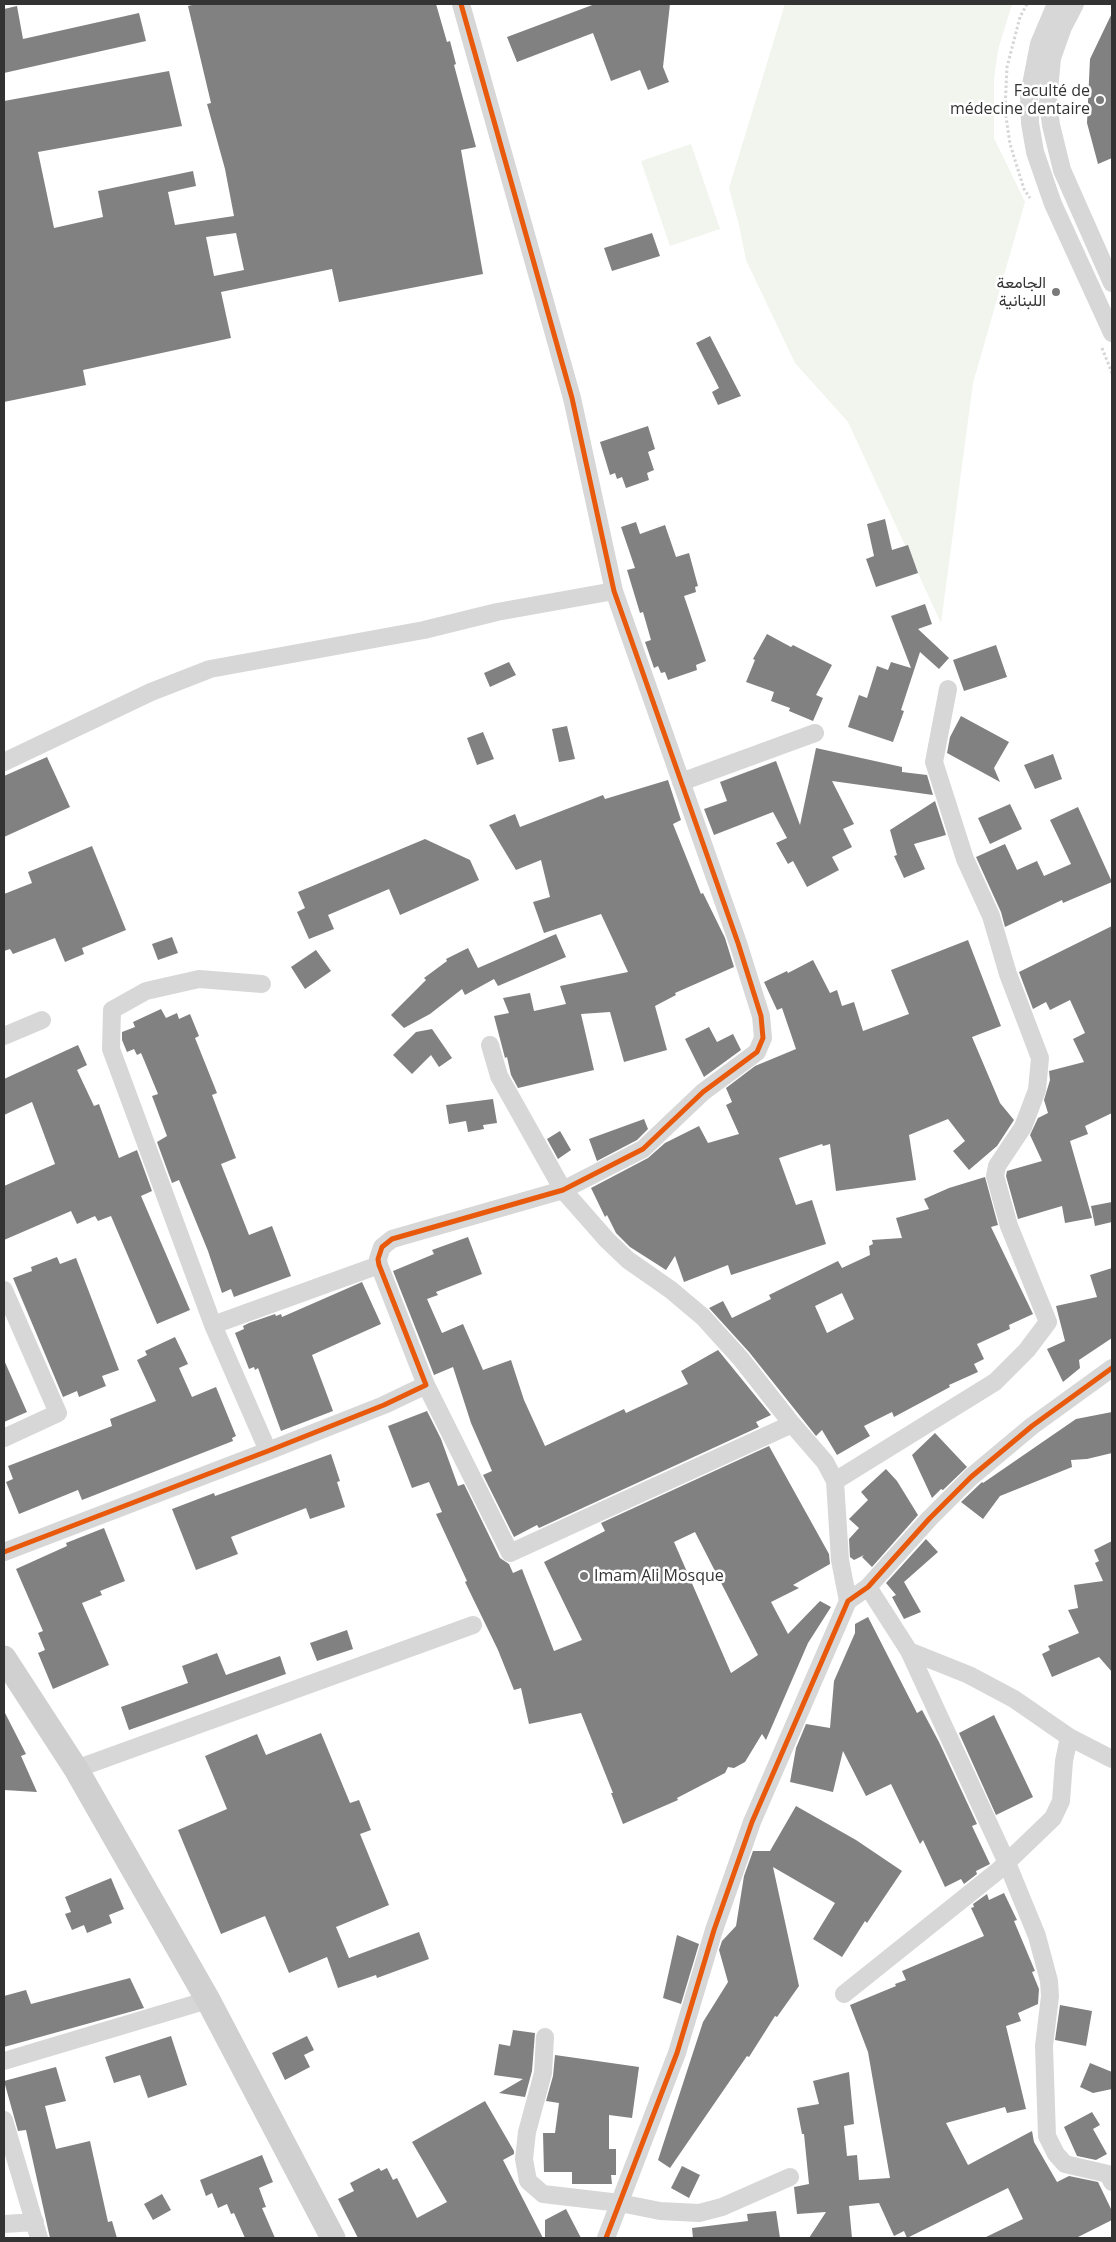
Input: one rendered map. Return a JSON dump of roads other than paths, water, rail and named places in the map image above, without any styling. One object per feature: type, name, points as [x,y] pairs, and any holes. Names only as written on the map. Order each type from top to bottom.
[{"type":"street","points":[[462,4],[572,398],[614,592],[738,943],[761,1016],[763,1038],[757,1052],[703,1092],[643,1149],[563,1190],[392,1239],[382,1247],[378,1259],[379,1265],[426,1385],[510,1553],[792,1424]]},
{"type":"street","points":[[1056,4],[1039,44],[1029,95],[1030,123],[1035,152],[1053,204],[1112,333]]},
{"type":"street","points":[[1075,4],[1063,27],[1052,58],[1048,102],[1051,125],[1062,170],[1112,283]]},
{"type":"street","points":[[4,762],[151,692],[210,669],[424,630],[497,612],[614,592]]},
{"type":"street","points":[[835,1481],[995,1382],[1027,1350],[1048,1322],[1009,1226],[995,1176],[997,1166],[1023,1127],[1037,1090],[1040,1058],[1008,974],[991,916],[965,859],[934,762],[948,689]]},
{"type":"street","points":[[681,782],[815,733]]},
{"type":"street","points":[[262,984],[199,979],[146,991],[112,1010],[110,1049],[213,1325],[268,1451]]},
{"type":"street","points":[[4,1036],[42,1020]]},
{"type":"street","points":[[490,1045],[500,1076],[563,1190],[607,1240],[628,1260],[671,1290],[703,1317],[741,1359],[792,1424],[825,1462],[835,1481],[840,1560],[848,1601]]},
{"type":"street","points":[[213,1325],[379,1265]]},
{"type":"street","points":[[4,1290],[58,1414],[4,1438]]},
{"type":"street","points":[[606,2238],[677,2053],[714,1930],[752,1822],[848,1601],[868,1587],[929,1519],[971,1477],[1032,1426],[1112,1368]]},
{"type":"street","points":[[4,1552],[268,1451],[384,1405],[426,1385]]},
{"type":"street","points":[[868,1587],[909,1651],[1007,1864],[1037,1936],[1049,1981],[1049,2009],[1044,2046],[1047,2136],[1056,2154],[1065,2164],[1108,2174],[1112,2182]]},
{"type":"street","points":[[76,1769],[473,1625]]},
{"type":"street","points":[[909,1651],[969,1675],[1014,1699],[1069,1737],[1112,1759]]},
{"type":"street","points":[[4,1658],[76,1769],[208,2000],[333,2238]]},
{"type":"street","points":[[844,1994],[1007,1864],[1047,1825],[1057,1812],[1069,1737]]},
{"type":"street","points":[[4,2061],[208,2000]]},
{"type":"street","points":[[545,2037],[543,2073],[527,2132],[524,2159],[528,2181],[543,2194],[620,2203],[660,2211],[699,2213],[722,2207],[790,2177]]},
{"type":"street","points":[[4,2120],[37,2230],[4,2224]]},
{"type":"place","name":"Faculté de médecine dentaire","points":[[1100,100]]},
{"type":"place","name":"الجامعة اللبنانية","points":[[1056,292]]},
{"type":"place","name":"Imam Ali Mosque","points":[[584,1576]]}]
